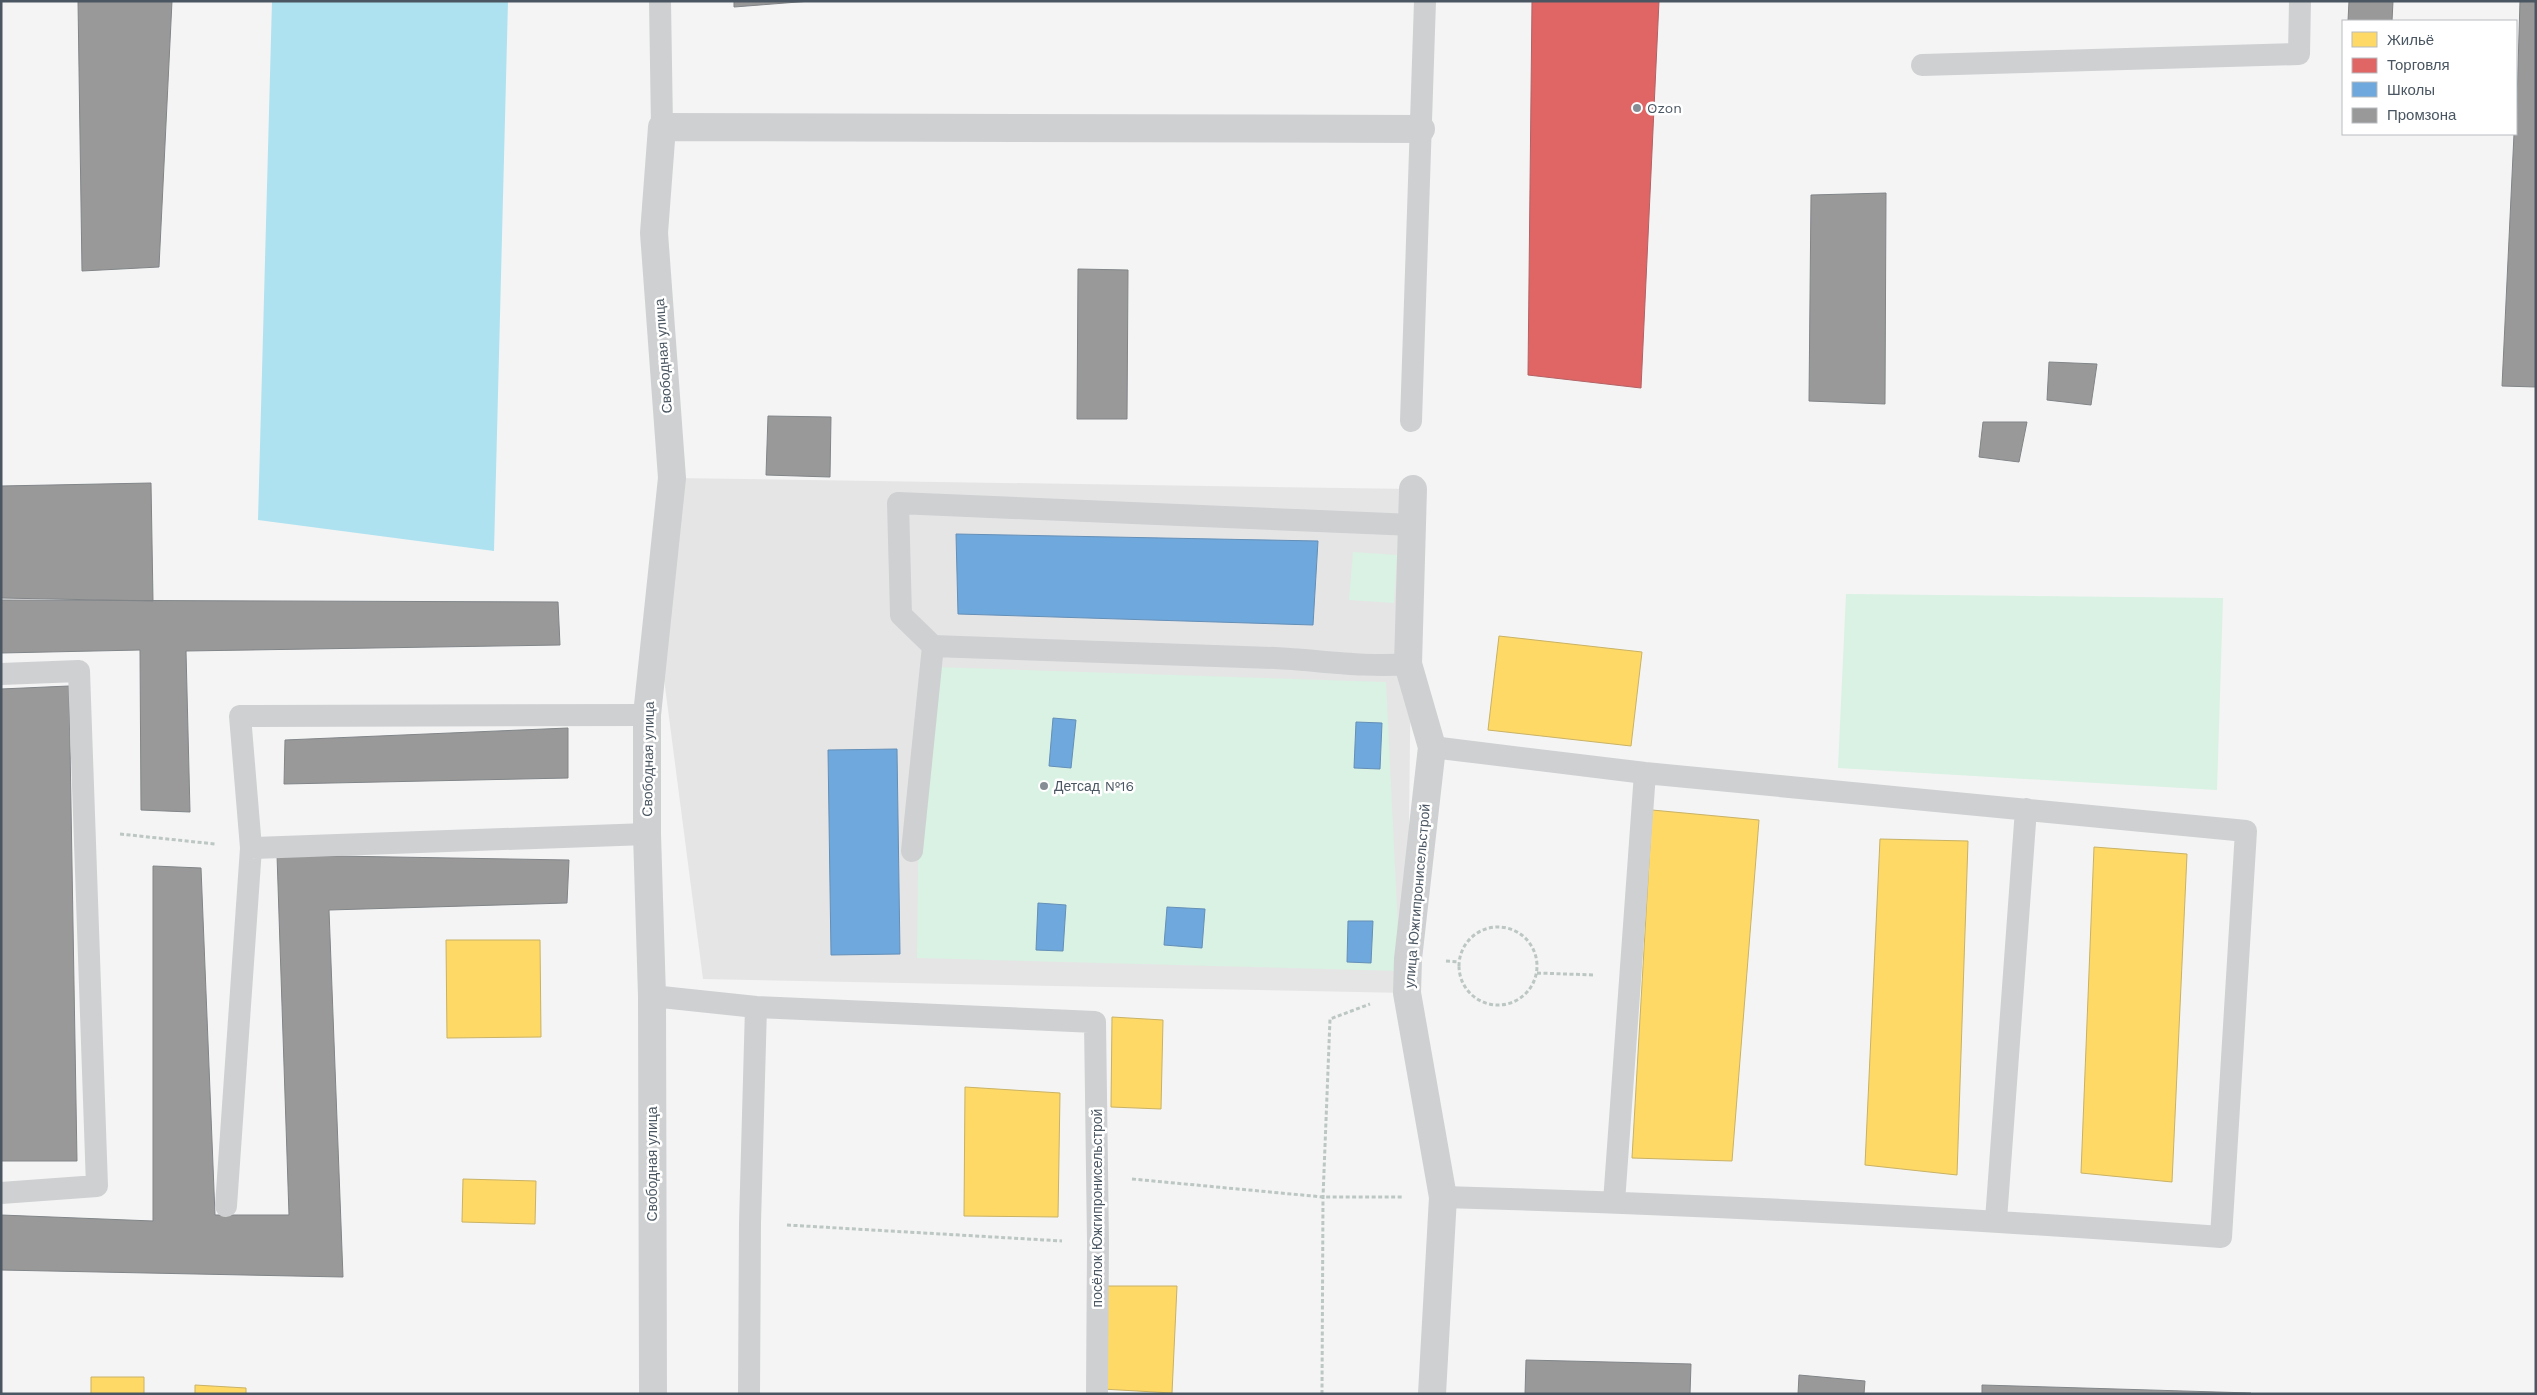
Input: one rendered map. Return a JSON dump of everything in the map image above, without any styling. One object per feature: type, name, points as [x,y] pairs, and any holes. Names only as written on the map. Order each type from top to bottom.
[{"type":"street","points":[[662,127],[1421,130]]},
{"type":"street","name":"Свободная улица","points":[[653,1394],[652,996],[647,834],[647,715],[672,478],[654,233],[662,127]]},
{"type":"street","name":"улица Южгипронисельстрой","points":[[1413,489],[1408,664],[1432,747],[1408,959],[1407,992],[1443,1197],[1432,1394]]},
{"type":"lane","points":[[660,1],[662,127]]},
{"type":"lane","points":[[1411,421],[1425,1]]},
{"type":"lane","points":[[1922,65],[2299,54],[2300,1]]},
{"type":"lane","points":[[1408,664],[1393,666],[1317,660],[1093,654],[934,646],[901,615],[898,503],[1413,525]]},
{"type":"lane","points":[[912,851],[934,646]]},
{"type":"lane","points":[[1,674],[79,671],[97,1186],[1,1192]]},
{"type":"lane","points":[[226,1206],[251,848],[240,716],[647,715]]},
{"type":"lane","points":[[1432,747],[1645,772],[2246,831],[2221,1237],[1996,1220],[1614,1202],[1443,1197]]},
{"type":"lane","points":[[1614,1202],[1645,772]]},
{"type":"lane","points":[[1996,1220],[2026,809]]},
{"type":"lane","points":[[251,848],[647,834]]},
{"type":"lane","points":[[652,996],[756,1007],[750,1224],[749,1394]]},
{"type":"lane","name":"посёлок Южгипронисельстрой","points":[[756,1007],[1094,1022],[1098,1243],[1097,1394]]},
{"type":"path","points":[[84,830],[251,848]]},
{"type":"path","points":[[1496,926],[1521,933],[1531,943],[1537,955],[1537,973],[1534,982],[1524,995],[1513,1002],[1491,1005],[1476,999],[1467,990],[1459,974],[1459,962],[1464,946],[1472,936],[1483,929],[1496,926]]},
{"type":"path","points":[[1537,973],[1630,977]]},
{"type":"path","points":[[1322,1394],[1323,1197],[1330,1019],[1372,1003]]},
{"type":"path","points":[[1097,1176],[1323,1197],[1443,1197]]},
{"type":"path","points":[[750,1224],[1098,1243]]},
{"type":"shaded area","name":"Детсад №16","points":[[672,478],[1413,489],[1407,993],[703,979],[653,594]]},
{"type":"green space","points":[[1353,552],[1397,555],[1394,603],[1349,600]]},
{"type":"green space","points":[[1846,594],[2223,598],[2217,790],[1838,768]]},
{"type":"green space","points":[[935,667],[1386,682],[1400,971],[917,958],[920,706]]},
{"type":"water","points":[[272,1],[508,1],[494,551],[258,520]]},
{"type":"building: Жильё","points":[[1499,636],[1642,652],[1631,746],[1488,730]]},
{"type":"building: Жильё","points":[[1652,810],[1759,820],[1732,1161],[1632,1158]]},
{"type":"building: Жильё","points":[[1880,839],[1968,841],[1957,1175],[1865,1165]]},
{"type":"building: Жильё","points":[[2094,847],[2187,854],[2172,1182],[2081,1173]]},
{"type":"building: Жильё","points":[[446,940],[540,940],[541,1037],[447,1038]]},
{"type":"building: Жильё","points":[[1112,1017],[1163,1020],[1161,1109],[1111,1107]]},
{"type":"building: Жильё","points":[[965,1087],[1060,1093],[1058,1217],[964,1216]]},
{"type":"building: Жильё","points":[[463,1179],[536,1181],[535,1224],[462,1222]]},
{"type":"building: Жильё","points":[[1105,1286],[1177,1286],[1172,1393],[1102,1389]]},
{"type":"building: Жильё","points":[[91,1377],[144,1377],[144,1394],[91,1394]]},
{"type":"building: Жильё","points":[[195,1385],[246,1388],[246,1394],[195,1394]]},
{"type":"building: Торговля","points":[[1532,1],[1659,1],[1641,388],[1528,375]]},
{"type":"building: Школы","points":[[956,534],[1318,541],[1313,625],[958,614]]},
{"type":"building: Школы","points":[[1053,718],[1076,720],[1071,768],[1049,766]]},
{"type":"building: Школы","points":[[1356,722],[1382,723],[1380,769],[1354,768]]},
{"type":"building: Школы","points":[[897,749],[900,954],[831,955],[828,750]]},
{"type":"building: Школы","points":[[1038,903],[1066,905],[1063,951],[1036,950]]},
{"type":"building: Школы","points":[[1167,907],[1205,909],[1202,948],[1164,945]]},
{"type":"building: Школы","points":[[1348,921],[1373,921],[1371,963],[1347,962]]},
{"type":"building: Промзона","points":[[78,1],[172,1],[159,267],[82,271]]},
{"type":"building: Промзона","points":[[734,1],[811,1],[734,7]]},
{"type":"building: Промзона","points":[[2349,1],[2393,1],[2392,20],[2348,20]]},
{"type":"building: Промзона","points":[[2520,1],[2536,1],[2536,387],[2502,386],[2514,135],[2517,135]]},
{"type":"building: Промзона","points":[[1886,193],[1885,404],[1809,401],[1811,195]]},
{"type":"building: Промзона","points":[[1078,269],[1128,270],[1127,419],[1077,419]]},
{"type":"building: Промзона","points":[[2049,362],[2097,364],[2091,405],[2047,400]]},
{"type":"building: Промзона","points":[[768,416],[831,417],[830,477],[766,475]]},
{"type":"building: Промзона","points":[[1983,422],[2027,422],[2019,462],[1979,457]]},
{"type":"building: Промзона","points":[[151,483],[153,601],[1,598],[1,486]]},
{"type":"building: Промзона","points":[[1,600],[558,602],[560,645],[186,651],[190,812],[141,810],[140,650],[1,653]]},
{"type":"building: Промзона","points":[[69,686],[77,1161],[1,1161],[1,689]]},
{"type":"building: Промзона","points":[[568,728],[568,778],[284,784],[285,740]]},
{"type":"building: Промзона","points":[[277,855],[569,860],[567,903],[329,910],[343,1277],[1,1270],[1,1215],[153,1221],[153,866],[201,868],[215,1215],[289,1215]]},
{"type":"building: Промзона","points":[[1526,1360],[1691,1364],[1690,1394],[1525,1394]]},
{"type":"building: Промзона","points":[[1799,1375],[1865,1381],[1864,1394],[1798,1394]]},
{"type":"building: Промзона","points":[[1982,1385],[2251,1393],[2251,1394],[1982,1394]]},
{"type":"place","name":"Ozon","points":[[1637,108]]},
{"type":"place","name":"Детсад №16","points":[[1044,786]]}]
